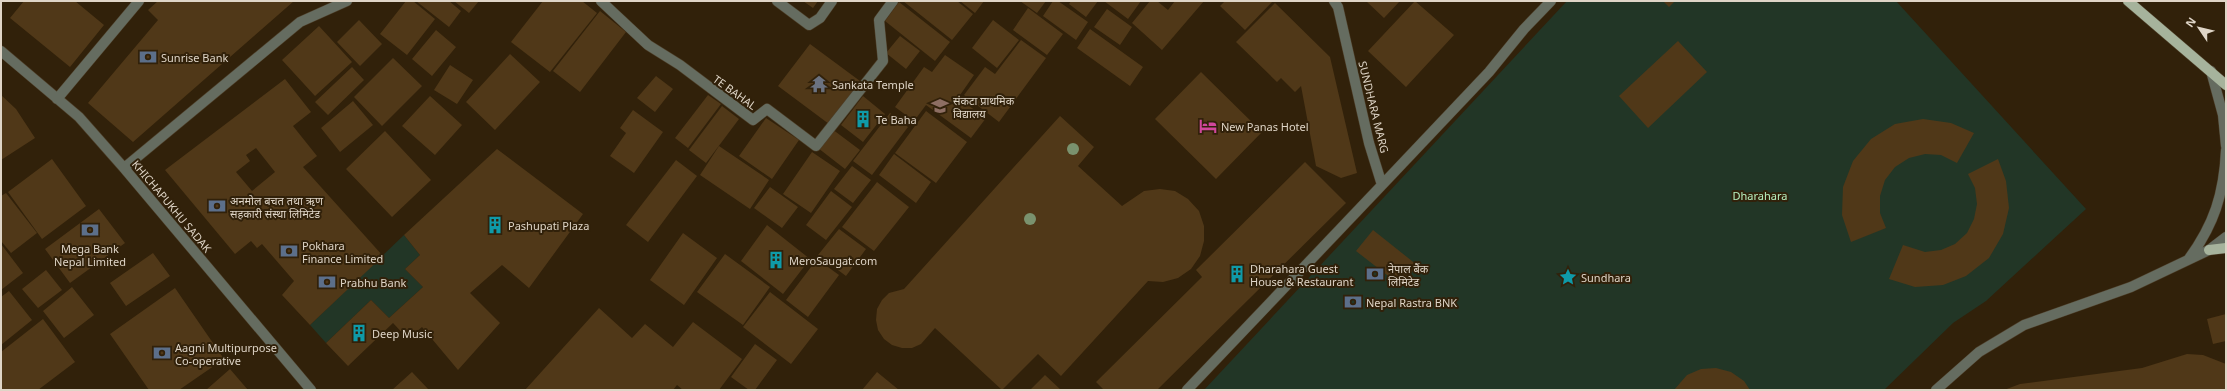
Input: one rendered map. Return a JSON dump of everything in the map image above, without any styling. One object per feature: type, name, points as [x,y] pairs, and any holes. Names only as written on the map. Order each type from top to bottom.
[{"type":"main road","points":[[2128,1],[2226,85]]},
{"type":"main road","points":[[2211,71],[2226,76]]},
{"type":"main road","points":[[2209,250],[2226,248]]},
{"type":"street","points":[[57,99],[139,1]]},
{"type":"street","points":[[124,168],[300,22],[347,1]]},
{"type":"street","name":"TE BAHAL","points":[[601,1],[648,45],[680,65],[731,105],[754,120],[767,109],[816,146],[883,60],[879,20],[893,1]]},
{"type":"street","points":[[777,1],[809,24],[820,18],[832,1]]},
{"type":"street","name":"SUNDHARA MARG","points":[[1334,1],[1338,7],[1369,143],[1382,186]]},
{"type":"street","points":[[1187,390],[1489,72],[1524,29],[1551,1]]},
{"type":"street","name":"KHICHAPUKHU SADAK","points":[[1,52],[78,117],[124,168],[311,390]]},
{"type":"street","points":[[2211,71],[2223,115],[2226,146]]},
{"type":"street","points":[[2186,262],[2200,243],[2215,215],[2224,178],[2226,150]]},
{"type":"street","points":[[1936,390],[1979,352],[2024,325],[2131,287],[2209,250],[2226,237]]},
{"type":"green space","name":"Dharahara","points":[[1567,1],[1896,1],[2086,209],[1986,301],[1953,323],[1884,390],[1204,390]]},
{"type":"green space","points":[[404,235],[420,255],[405,269],[423,287],[389,318],[371,300],[326,343],[310,325]]},
{"type":"building","points":[[24,1],[75,1],[104,25],[70,67],[10,18]]},
{"type":"building","points":[[158,1],[294,1],[133,142],[88,103],[158,20],[148,10]]},
{"type":"building","points":[[406,1],[413,1],[435,19],[407,55],[380,34]]},
{"type":"building","points":[[416,1],[449,1],[461,11],[449,27]]},
{"type":"building","points":[[454,1],[479,1],[469,13]]},
{"type":"building","points":[[543,1],[582,1],[597,13],[550,72],[511,42]]},
{"type":"building","points":[[803,1],[818,1],[813,8]]},
{"type":"building","points":[[903,1],[957,1],[973,14],[952,40]]},
{"type":"building","points":[[960,1],[984,1],[975,13]]},
{"type":"building","points":[[1020,1],[1046,1],[1037,13]]},
{"type":"building","points":[[1053,1],[1058,1],[1088,22],[1076,40],[1043,16]]},
{"type":"building","points":[[1071,1],[1098,1],[1086,17],[1069,4]]},
{"type":"building","points":[[1104,1],[1141,1],[1128,19]]},
{"type":"building","points":[[1150,1],[1157,1],[1168,10],[1175,1],[1204,1],[1162,50],[1132,23]]},
{"type":"building","points":[[1225,1],[1273,1],[1245,30],[1220,6]]},
{"type":"building","points":[[1366,1],[1400,1],[1384,18]]},
{"type":"building","points":[[1415,1],[1454,35],[1406,87],[1368,51]]},
{"type":"building","points":[[1663,1],[1675,1],[1669,7]]},
{"type":"building","points":[[899,2],[950,42],[935,61],[885,21]]},
{"type":"building","points":[[1275,3],[1330,57],[1357,173],[1341,178],[1316,166],[1301,86],[1295,92],[1281,78],[1277,82],[1236,42]]},
{"type":"building","points":[[1028,8],[1063,34],[1047,55],[1013,30]]},
{"type":"building","points":[[1107,9],[1132,27],[1120,45],[1094,27]]},
{"type":"building","points":[[600,11],[626,32],[580,92],[553,71]]},
{"type":"building","points":[[359,20],[382,44],[360,66],[337,42]]},
{"type":"building","points":[[993,20],[1019,40],[997,68],[972,48]]},
{"type":"building","points":[[319,26],[352,62],[315,96],[282,60]]},
{"type":"building","points":[[1090,29],[1143,67],[1130,86],[1077,48]]},
{"type":"building","points":[[436,30],[456,47],[432,76],[412,59]]},
{"type":"building","points":[[900,36],[920,51],[906,69],[886,53]]},
{"type":"building","points":[[1021,40],[1046,58],[999,122],[964,95],[985,67],[995,74]]},
{"type":"building","points":[[1678,41],[1707,72],[1648,128],[1619,96]]},
{"type":"building","name":"Sankata Temple","points":[[810,44],[860,81],[829,124],[778,86]]},
{"type":"building","points":[[510,54],[540,82],[495,130],[466,102]]},
{"type":"building","points":[[945,55],[974,75],[958,98],[986,118],[971,138],[926,105],[914,121],[895,107],[924,67],[932,72]]},
{"type":"building","points":[[393,58],[422,86],[382,126],[354,97]]},
{"type":"building","points":[[450,65],[473,80],[457,104],[434,90]]},
{"type":"building","points":[[352,67],[364,80],[328,115],[315,102]]},
{"type":"building","name":"New Panas Hotel","points":[[1201,72],[1262,132],[1216,179],[1155,119]]},
{"type":"building","points":[[656,76],[673,89],[655,112],[637,98]]},
{"type":"building","points":[[285,79],[311,112],[293,126],[317,156],[303,167],[383,256],[310,325],[282,295],[294,281],[262,244],[257,248],[251,241],[235,254],[165,170]],"holes":[[[256,148],[275,172],[252,191],[236,172],[250,161],[246,155]]]},
{"type":"building","points":[[1,95],[16,109],[35,138],[1,160]]},
{"type":"building","points":[[708,95],[721,104],[688,148],[675,138]]},
{"type":"building","points":[[430,96],[462,125],[435,155],[402,126]]},
{"type":"building","name":"Te Baha","points":[[863,96],[885,114],[863,142],[841,125]]},
{"type":"building","points":[[353,101],[373,125],[340,152],[321,128]]},
{"type":"building","points":[[722,106],[739,119],[706,163],[689,150]]},
{"type":"building","points":[[633,110],[663,132],[634,173],[610,156],[626,133],[620,128]]},
{"type":"building","points":[[926,111],[967,142],[936,183],[895,153]]},
{"type":"building","points":[[890,113],[908,127],[872,175],[853,161]]},
{"type":"building","points":[[1060,116],[1094,147],[1078,166],[1122,206],[1144,191],[1160,189],[1175,191],[1188,199],[1199,211],[1204,226],[1204,241],[1200,256],[1191,269],[1178,278],[1163,282],[1148,281],[1061,376],[1038,354],[1002,390],[935,328],[921,344],[912,348],[902,348],[892,345],[884,339],[878,330],[876,320],[877,309],[882,300],[889,293],[904,289]]},
{"type":"building","points":[[766,118],[799,140],[772,179],[739,156]]},
{"type":"building","points":[[1923,119],[1951,123],[1974,133],[1957,163],[1941,155],[1925,154],[1909,158],[1895,167],[1885,180],[1880,196],[1880,213],[1886,228],[1851,242],[1842,215],[1843,187],[1853,161],[1871,139],[1895,124]]},
{"type":"building","points":[[832,129],[860,150],[845,169],[818,148]]},
{"type":"building","points":[[385,131],[431,180],[392,217],[346,169]]},
{"type":"building","points":[[719,146],[769,180],[750,209],[700,175]]},
{"type":"building","name":"Pashupati Plaza","points":[[497,149],[583,214],[529,288],[502,265],[470,293],[500,323],[458,370],[422,327],[408,339],[393,323],[348,366],[326,343],[371,300],[389,318],[423,287],[405,269],[420,255],[404,235]]},
{"type":"building","points":[[812,152],[840,171],[811,213],[783,194]]},
{"type":"building","points":[[894,154],[931,182],[916,203],[879,175]]},
{"type":"building","points":[[52,159],[86,206],[42,239],[8,192]]},
{"type":"building","points":[[1998,159],[2006,181],[2009,208],[2003,234],[1989,258],[1966,276],[1943,285],[1915,287],[1889,279],[1903,245],[1925,252],[1941,250],[1955,244],[1967,233],[1974,219],[1977,204],[1975,188],[1968,174]]},
{"type":"building","points":[[676,160],[697,176],[648,242],[626,225]]},
{"type":"building","name":"Dharahara Guest House & Restaurant","points":[[1305,162],[1346,203],[1157,390],[1104,390],[1096,382],[1202,277],[1196,270]]},
{"type":"building","points":[[852,166],[871,180],[853,203],[834,189]]},
{"type":"building","points":[[877,182],[909,207],[874,251],[842,227]]},
{"type":"building","points":[[770,187],[798,207],[782,228],[754,208]]},
{"type":"building","points":[[831,191],[852,207],[826,240],[806,225]]},
{"type":"building","points":[[6,193],[37,233],[11,253],[1,241],[1,196]]},
{"type":"building","points":[[99,209],[125,243],[70,283],[45,249]]},
{"type":"building","name":"MeroSaugat.com","points":[[767,225],[810,259],[783,294],[741,261]]},
{"type":"building","points":[[839,229],[866,249],[846,276],[818,255]]},
{"type":"building","points":[[1373,230],[1417,265],[1401,286],[1356,251]]},
{"type":"building","points":[[683,233],[717,258],[684,305],[650,280]]},
{"type":"building","points":[[1,244],[23,273],[1,290]]},
{"type":"building","points":[[153,253],[170,276],[126,306],[110,283]]},
{"type":"building","points":[[725,254],[770,287],[743,325],[697,292]]},
{"type":"building","points":[[817,259],[839,275],[808,317],[786,300]]},
{"type":"building","points":[[46,270],[62,290],[38,308],[22,289]]},
{"type":"building","points":[[72,287],[94,315],[64,338],[43,311]]},
{"type":"building","points":[[175,288],[224,359],[179,390],[149,390],[110,334]]},
{"type":"building","points":[[9,291],[32,320],[1,345],[1,297]]},
{"type":"building","points":[[770,292],[818,329],[791,364],[743,327]]},
{"type":"building","points":[[599,308],[632,338],[645,324],[673,347],[693,322],[742,359],[719,390],[683,390],[677,385],[673,390],[525,390]]},
{"type":"building","points":[[2226,314],[2226,341],[2213,344],[2207,319]]},
{"type":"building","points":[[43,319],[75,362],[38,390],[1,390],[1,352]]},
{"type":"building","points":[[755,344],[777,360],[755,390],[749,390],[731,377]]},
{"type":"building","points":[[2187,354],[2203,355],[2226,364],[2226,390],[2004,390],[2020,384],[2142,368]]},
{"type":"building","points":[[1716,368],[1731,372],[1744,381],[1750,390],[1674,390],[1687,375],[1701,369]]},
{"type":"building","points":[[230,369],[248,390],[206,390]]},
{"type":"building","points":[[412,372],[429,390],[392,390]]},
{"type":"building","points":[[877,372],[899,390],[862,390]]},
{"type":"building","points":[[1045,375],[1061,390],[1030,390]]},
{"type":"place","name":"Sunrise Bank","points":[[148,57]]},
{"type":"place","name":"Sankata Temple","points":[[819,84]]},
{"type":"place","name":"संकटा प्राथमिक विद्यालय","points":[[940,106]]},
{"type":"place","name":"Te Baha","points":[[863,119]]},
{"type":"place","name":"New Panas Hotel","points":[[1208,126]]},
{"type":"place","name":"अनमोल बचत तथा ऋण सहकारी संस्था लिमिटेड","points":[[217,206]]},
{"type":"place","name":"Pashupati Plaza","points":[[495,225]]},
{"type":"place","name":"Mega Bank Nepal Limited","points":[[90,230]]},
{"type":"place","name":"Pokhara Finance Limited","points":[[289,251]]},
{"type":"place","name":"MeroSaugat.com","points":[[776,260]]},
{"type":"place","name":"Dharahara Guest House & Restaurant","points":[[1237,274]]},
{"type":"place","name":"नेपाल बैंक लिमिटेड","points":[[1375,274]]},
{"type":"place","name":"Sundhara","points":[[1568,277]]},
{"type":"place","name":"Prabhu Bank","points":[[327,282]]},
{"type":"place","name":"Nepal Rastra BNK","points":[[1353,302]]},
{"type":"place","name":"Deep Music","points":[[359,333]]},
{"type":"place","name":"Aagni Multipurpose Co-operative","points":[[162,353]]}]
